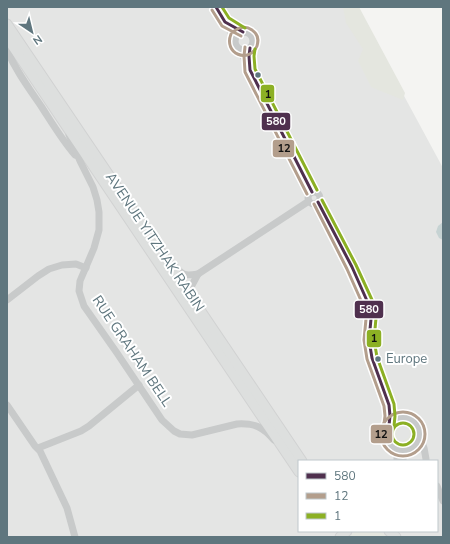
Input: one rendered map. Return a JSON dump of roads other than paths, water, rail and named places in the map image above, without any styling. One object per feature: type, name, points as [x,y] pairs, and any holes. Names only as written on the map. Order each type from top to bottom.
[{"type":"main road","name":"AVENUE YITZHAK RABIN","points":[[7,24],[301,460]]},
{"type":"main road","name":"AVENUE YITZHAK RABIN","points":[[7,38],[298,470]]},
{"type":"street","points":[[216,7],[235,39],[235,45],[240,50],[312,192]]},
{"type":"street","points":[[225,22],[252,37],[250,48],[250,70]]},
{"type":"street","points":[[235,39],[238,34],[244,32]]},
{"type":"street","points":[[240,50],[250,48]]},
{"type":"street","points":[[7,50],[16,70],[69,148],[92,172],[124,211]]},
{"type":"street","name":"RUE GRAHAM BELL","points":[[63,122],[93,187],[99,212],[99,230],[94,248],[80,281],[79,291],[84,306],[162,420],[174,432],[192,435],[237,424],[256,426],[265,431],[289,456]]},
{"type":"street","points":[[309,201],[308,196],[312,192]]},
{"type":"street","points":[[312,192],[319,194],[320,200],[318,202],[352,267],[368,303],[371,319],[369,340],[372,358],[389,405],[390,416],[386,433],[387,437],[391,446],[395,449],[402,451],[409,449],[418,450],[423,453],[427,460]]},
{"type":"street","points":[[159,249],[180,272],[187,276],[198,274],[309,201]]},
{"type":"street","points":[[309,201],[314,204],[318,202]]},
{"type":"street","points":[[7,300],[49,269],[62,265],[76,264],[86,268]]},
{"type":"street","points":[[194,300],[191,287],[198,274]]},
{"type":"street","points":[[38,448],[81,431],[139,386]]},
{"type":"street","points":[[7,405],[35,446],[38,448],[62,496],[70,517],[75,537]]},
{"type":"street","points":[[389,405],[399,418]]},
{"type":"street","points":[[389,425],[399,418],[410,419],[416,423],[427,460]]},
{"type":"street","points":[[403,460],[403,457],[418,441],[420,436]]},
{"type":"street","points":[[395,449],[397,460]]},
{"type":"street","points":[[438,488],[443,501]]},
{"type":"place","name":"Europe","points":[[378,359]]}]
